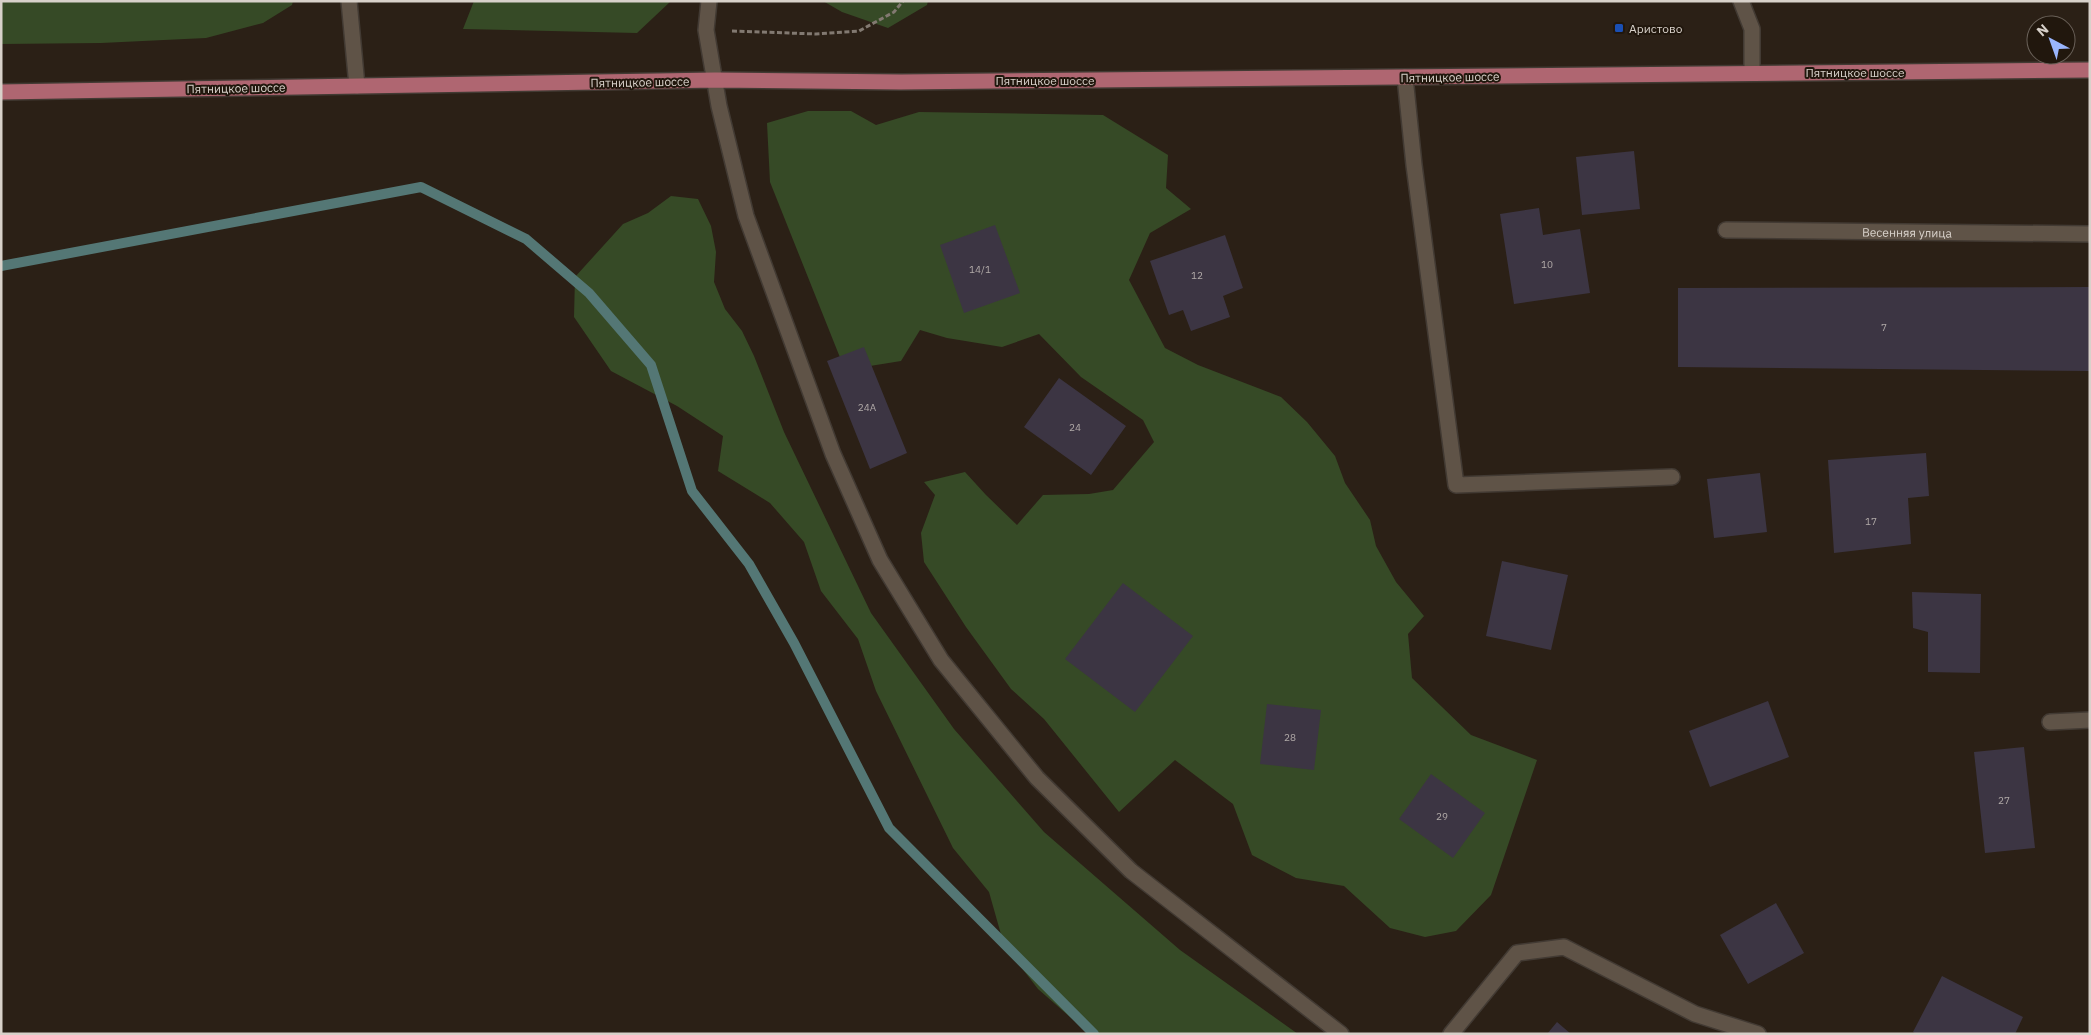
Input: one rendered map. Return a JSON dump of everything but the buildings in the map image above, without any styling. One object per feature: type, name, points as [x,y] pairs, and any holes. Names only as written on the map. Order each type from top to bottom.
[{"type":"main road","name":"Пятницкое шоссе","points":[[1,92],[715,80],[901,82],[2090,70]]},
{"type":"street","points":[[349,1],[356,86]]},
{"type":"street","points":[[708,1],[706,30],[719,106],[746,216],[833,454],[880,560],[941,660],[1037,778],[1131,871],[1341,1034]]},
{"type":"street","points":[[1741,1],[1752,29],[1752,72]]},
{"type":"street","points":[[1405,77],[1414,165],[1456,485],[1672,478]]},
{"type":"street","name":"Весенняя улица","points":[[1726,230],[2090,234]]},
{"type":"street","points":[[2050,722],[2090,720]]},
{"type":"street","points":[[1451,1034],[1517,952],[1564,947],[1695,1014],[1758,1034]]},
{"type":"path","points":[[706,30],[816,34],[859,30],[894,12],[903,1]]},
{"type":"green space","points":[[1,1],[293,1],[292,5],[263,23],[206,38],[101,43],[1,44]]},
{"type":"green space","points":[[474,1],[671,1],[637,33],[463,29]]},
{"type":"green space","points":[[823,1],[928,1],[927,5],[888,28],[842,12]]},
{"type":"green space","points":[[808,111],[851,111],[876,125],[919,112],[1103,115],[1168,155],[1166,188],[1191,209],[1150,233],[1129,280],[1165,348],[1198,365],[1281,397],[1307,422],[1335,456],[1345,483],[1370,520],[1376,546],[1396,582],[1424,616],[1408,634],[1412,678],[1471,735],[1537,760],[1491,895],[1456,931],[1425,937],[1390,928],[1344,886],[1296,878],[1252,855],[1233,804],[1175,760],[1119,812],[1044,719],[1011,689],[966,627],[924,562],[921,533],[935,495],[924,482],[965,472],[1017,525],[1043,495],[1089,494],[1113,490],[1154,442],[1143,420],[1081,377],[1039,334],[1002,347],[947,338],[920,330],[901,361],[845,370],[770,182],[767,123]]},
{"type":"green space","points":[[671,196],[698,199],[711,226],[716,252],[714,282],[725,309],[742,331],[784,432],[871,613],[954,729],[1044,832],[1180,950],[1298,1034],[1099,1034],[1078,1024],[1038,989],[1004,945],[989,892],[953,848],[876,691],[858,639],[821,591],[804,542],[770,503],[718,471],[723,436],[677,406],[611,371],[574,317],[575,277],[623,224],[648,213]]},
{"type":"waterway","points":[[1,266],[421,187],[526,239],[589,293],[651,365],[692,491],[749,564],[794,643],[889,828],[1094,1034]]},
{"type":"place","name":"Аристово","points":[[1619,28]]}]
